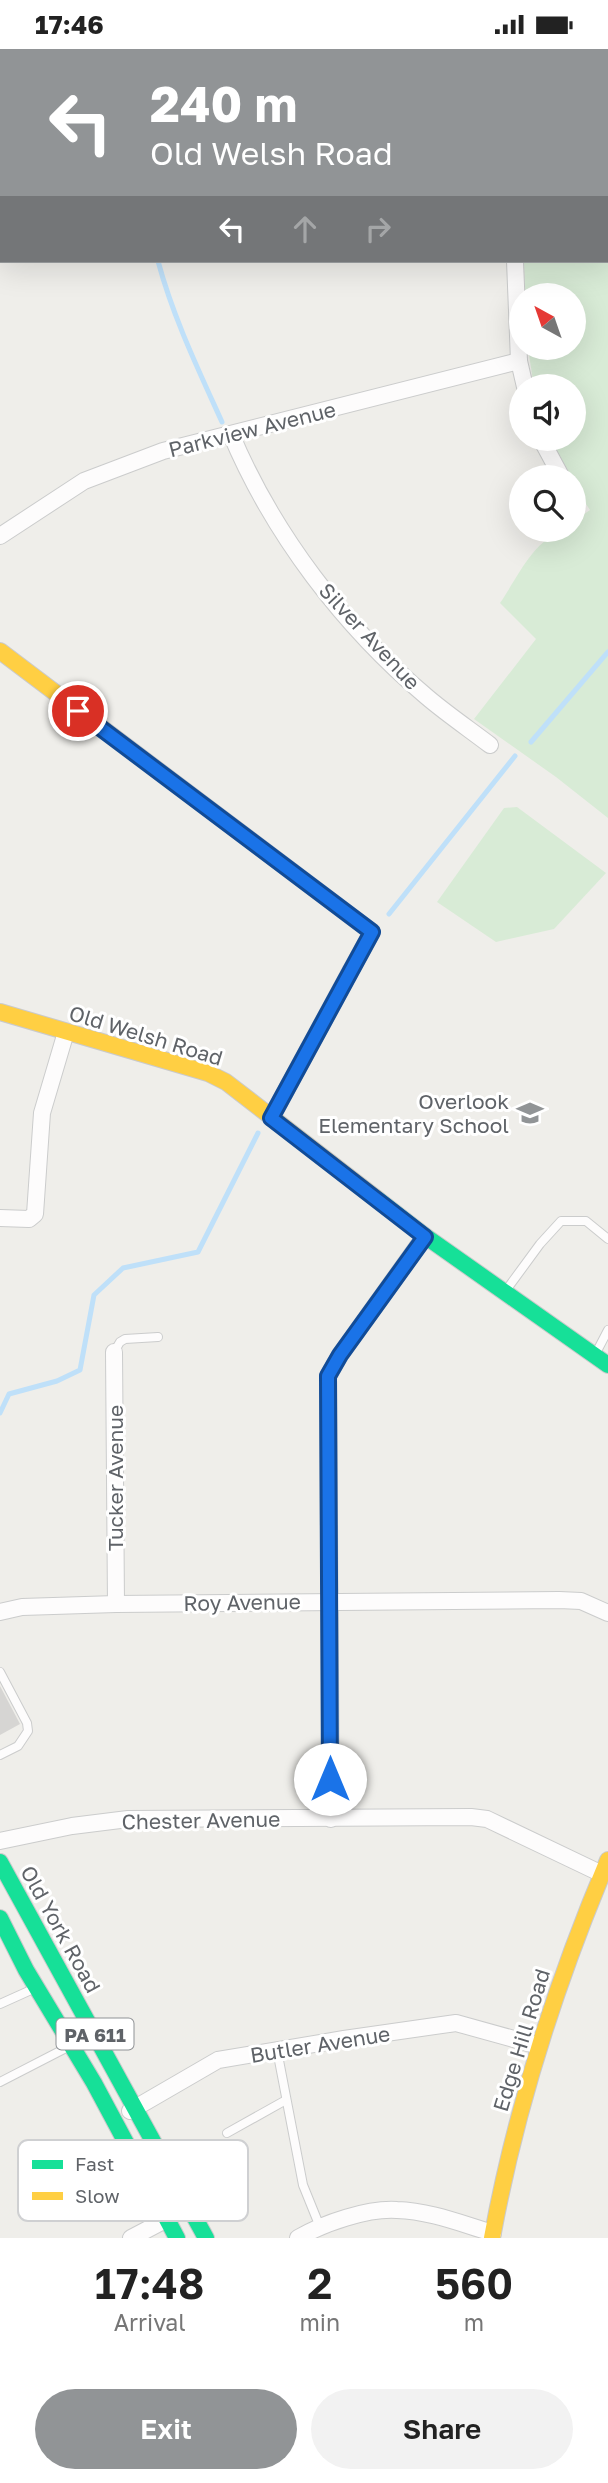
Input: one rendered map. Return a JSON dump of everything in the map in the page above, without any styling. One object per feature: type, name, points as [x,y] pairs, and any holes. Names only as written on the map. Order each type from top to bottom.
[{"type":"main road","points":[[0,651],[372,932],[271,1118]]},
{"type":"main road","name":"Old Welsh Road","points":[[0,1012],[208,1073],[226,1082],[425,1237],[602,1360]]},
{"type":"main road","name":"Old York Road","points":[[0,1861],[152,2140]]},
{"type":"main road","name":"Edge Hill Road","points":[[484,2234],[539,2046],[575,1940],[605,1867]]},
{"type":"main road","name":"PA 611","points":[[0,1918],[12,1956],[37,1988],[125,2140]]},
{"type":"main road","name":"PA 611","points":[[168,2221],[177,2238]]},
{"type":"main road","name":"Old York Road","points":[[196,2221],[206,2238]]},
{"type":"street","points":[[515,263],[516,283]]},
{"type":"street","points":[[519,361],[522,374]]},
{"type":"street","name":"Parkview Avenue","points":[[0,536],[84,481],[163,451],[519,361]]},
{"type":"street","name":"Silver Avenue","points":[[231,434],[279,525],[331,601],[397,670],[427,697],[490,745]]},
{"type":"street","points":[[0,1218],[29,1219],[35,1214],[41,1113],[66,1032]]},
{"type":"street","points":[[331,1819],[328,1376],[340,1355],[425,1237]]},
{"type":"street","name":"Tucker Avenue","points":[[114,1352],[116,1604]]},
{"type":"street","name":"Roy Avenue","points":[[0,1612],[22,1607],[116,1604],[559,1600],[581,1601],[608,1613]]},
{"type":"street","name":"Chester Avenue","points":[[0,1841],[72,1826],[128,1819],[471,1817],[488,1819],[605,1867]]},
{"type":"street","name":"Butler Avenue","points":[[114,2120],[218,2060],[456,2023],[539,2046]]},
{"type":"street","points":[[298,2238],[320,2227],[359,2215],[396,2209],[431,2215],[484,2234]]},
{"type":"street","points":[[131,2238],[163,2221]]},
{"type":"lane","points":[[505,1291],[561,1221],[586,1221],[608,1239]]},
{"type":"lane","points":[[602,1360],[608,1330]]},
{"type":"lane","points":[[114,1352],[125,1339],[158,1337]]},
{"type":"lane","points":[[0,1672],[27,1723],[28,1731],[18,1746],[0,1755]]},
{"type":"lane","points":[[0,2004],[37,1988]]},
{"type":"lane","points":[[0,2082],[71,2045]]},
{"type":"lane","points":[[277,2050],[303,2185],[320,2227]]},
{"type":"lane","points":[[227,2133],[286,2100]]},
{"type":"green space","points":[[524,263],[608,263],[608,818],[474,719],[536,639],[500,603],[522,568],[544,542],[586,542],[586,513],[590,510],[586,504],[586,465],[563,465],[555,451],[586,451],[586,374],[532,374],[530,361],[586,361],[586,283],[525,283]]},
{"type":"green space","points":[[517,807],[606,873],[554,929],[496,942],[437,902],[504,808]]},
{"type":"building","points":[[0,1686],[20,1724],[0,1735]]},
{"type":"waterway","points":[[159,263],[179,323],[222,422]]},
{"type":"waterway","points":[[531,742],[608,652]]},
{"type":"waterway","points":[[389,914],[515,756]]},
{"type":"waterway","points":[[0,1413],[9,1394],[57,1381],[80,1370],[94,1295],[123,1268],[198,1252],[258,1133]]},
{"type":"traffic: fast","points":[[271,1118],[351,970]]},
{"type":"traffic: fast","points":[[376,1198],[425,1236],[608,1365]]},
{"type":"traffic: fast","points":[[0,1862],[152,2140]]},
{"type":"traffic: fast","points":[[0,1918],[26,1970],[94,2083],[125,2140]]},
{"type":"traffic: fast","points":[[168,2221],[177,2238]]},
{"type":"traffic: fast","points":[[197,2221],[206,2238]]},
{"type":"traffic: slow","points":[[0,651],[372,932],[351,970]]},
{"type":"traffic: slow","points":[[0,1012],[208,1073],[226,1082],[376,1198]]},
{"type":"traffic: slow","points":[[492,2238],[513,2141],[540,2046],[571,1953],[608,1860]]},
{"type":"place","name":"Overlook Elementary School","points":[[530,1113]]},
{"type":"route","points":[[78,711],[372,932],[271,1118],[425,1237],[340,1355],[328,1376],[330,1779]]}]
